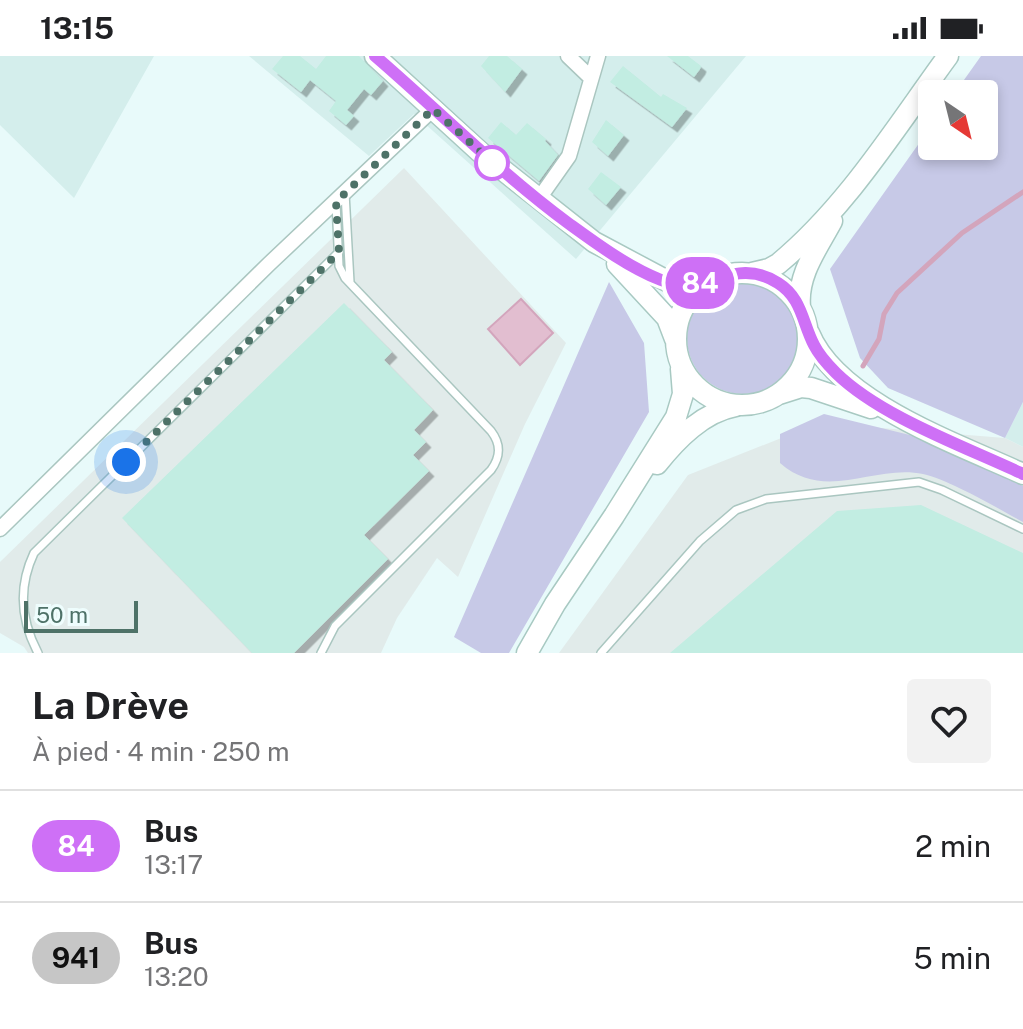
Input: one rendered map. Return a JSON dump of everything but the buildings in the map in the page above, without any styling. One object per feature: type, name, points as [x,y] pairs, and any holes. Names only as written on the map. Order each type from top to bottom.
[{"type":"main road","points":[[375,56],[480,152],[594,242],[645,272],[671,283],[692,285],[730,273],[769,269],[788,256],[857,180],[948,56]]},
{"type":"main road","points":[[857,180],[808,265],[800,287],[800,307],[820,355],[838,375],[869,398],[909,421],[1023,474]]},
{"type":"main road","points":[[527,653],[679,410],[684,385],[671,326],[658,307],[594,242]]},
{"type":"main road","points":[[752,273],[780,285],[800,307]]},
{"type":"main road","points":[[675,340],[677,324],[686,303],[708,282]]},
{"type":"main road","points":[[779,394],[801,369],[808,345],[808,329]]},
{"type":"main road","points":[[680,365],[689,379],[707,396],[723,403],[756,404],[801,387],[821,390],[909,421]]},
{"type":"main road","points":[[614,516],[661,459],[693,427],[718,411],[739,405]]},
{"type":"street","points":[[568,56],[591,78]]},
{"type":"street","points":[[538,200],[569,156],[598,56]]},
{"type":"street","points":[[0,529],[269,264],[433,109]]},
{"type":"lane","points":[[321,653],[335,626],[491,470],[499,451],[499,444],[491,431],[341,270],[341,198]]},
{"type":"lane","points":[[341,198],[350,282]]},
{"type":"lane","points":[[38,653],[25,623],[23,601],[26,573],[34,553],[339,252]]},
{"type":"lane","points":[[601,653],[710,530],[736,510],[766,499],[919,482],[1023,529]]},
{"type":"shaded area","points":[[0,56],[154,56],[74,198],[0,125]]},
{"type":"shaded area","points":[[249,56],[746,56],[576,259],[414,114],[369,156]]},
{"type":"shaded area","points":[[981,56],[1023,56],[1023,402],[1005,438],[888,388],[860,358],[830,269],[918,145],[918,160],[998,160],[998,80],[964,80]]},
{"type":"shaded area","points":[[404,168],[566,343],[525,424],[458,577],[437,558],[397,618],[381,653],[28,653],[24,647],[0,633],[0,562]]},
{"type":"shaded area","points":[[609,282],[644,343],[649,412],[509,653],[481,653],[454,637]]},
{"type":"shaded area","points":[[743,282],[765,286],[783,298],[795,316],[799,338],[795,360],[783,378],[765,390],[743,394],[721,390],[703,378],[691,360],[687,338],[691,316],[703,298],[721,286]]},
{"type":"shaded area","points":[[521,299],[553,333],[520,365],[488,329]]},
{"type":"shaded area","points":[[1023,402],[1023,447],[1005,438]]},
{"type":"shaded area","points":[[824,414],[918,437],[1023,486],[1023,522],[960,488],[923,474],[904,472],[832,481],[797,475],[780,463],[780,434]]},
{"type":"shaded area","points":[[819,423],[1005,438],[1023,447],[1023,653],[559,653],[688,475]]},
{"type":"waterway","points":[[863,366],[879,339],[884,314],[897,293],[962,233],[1023,192]]},
{"type":"bus line","name":"84","points":[[375,56],[480,152],[594,242],[671,283],[692,285],[737,272],[767,277],[786,289],[796,301],[804,314],[814,345],[838,375],[869,398],[909,421],[1023,474]]},
{"type":"route","points":[[126,462],[339,252],[336,202],[433,109],[492,163]]}]
